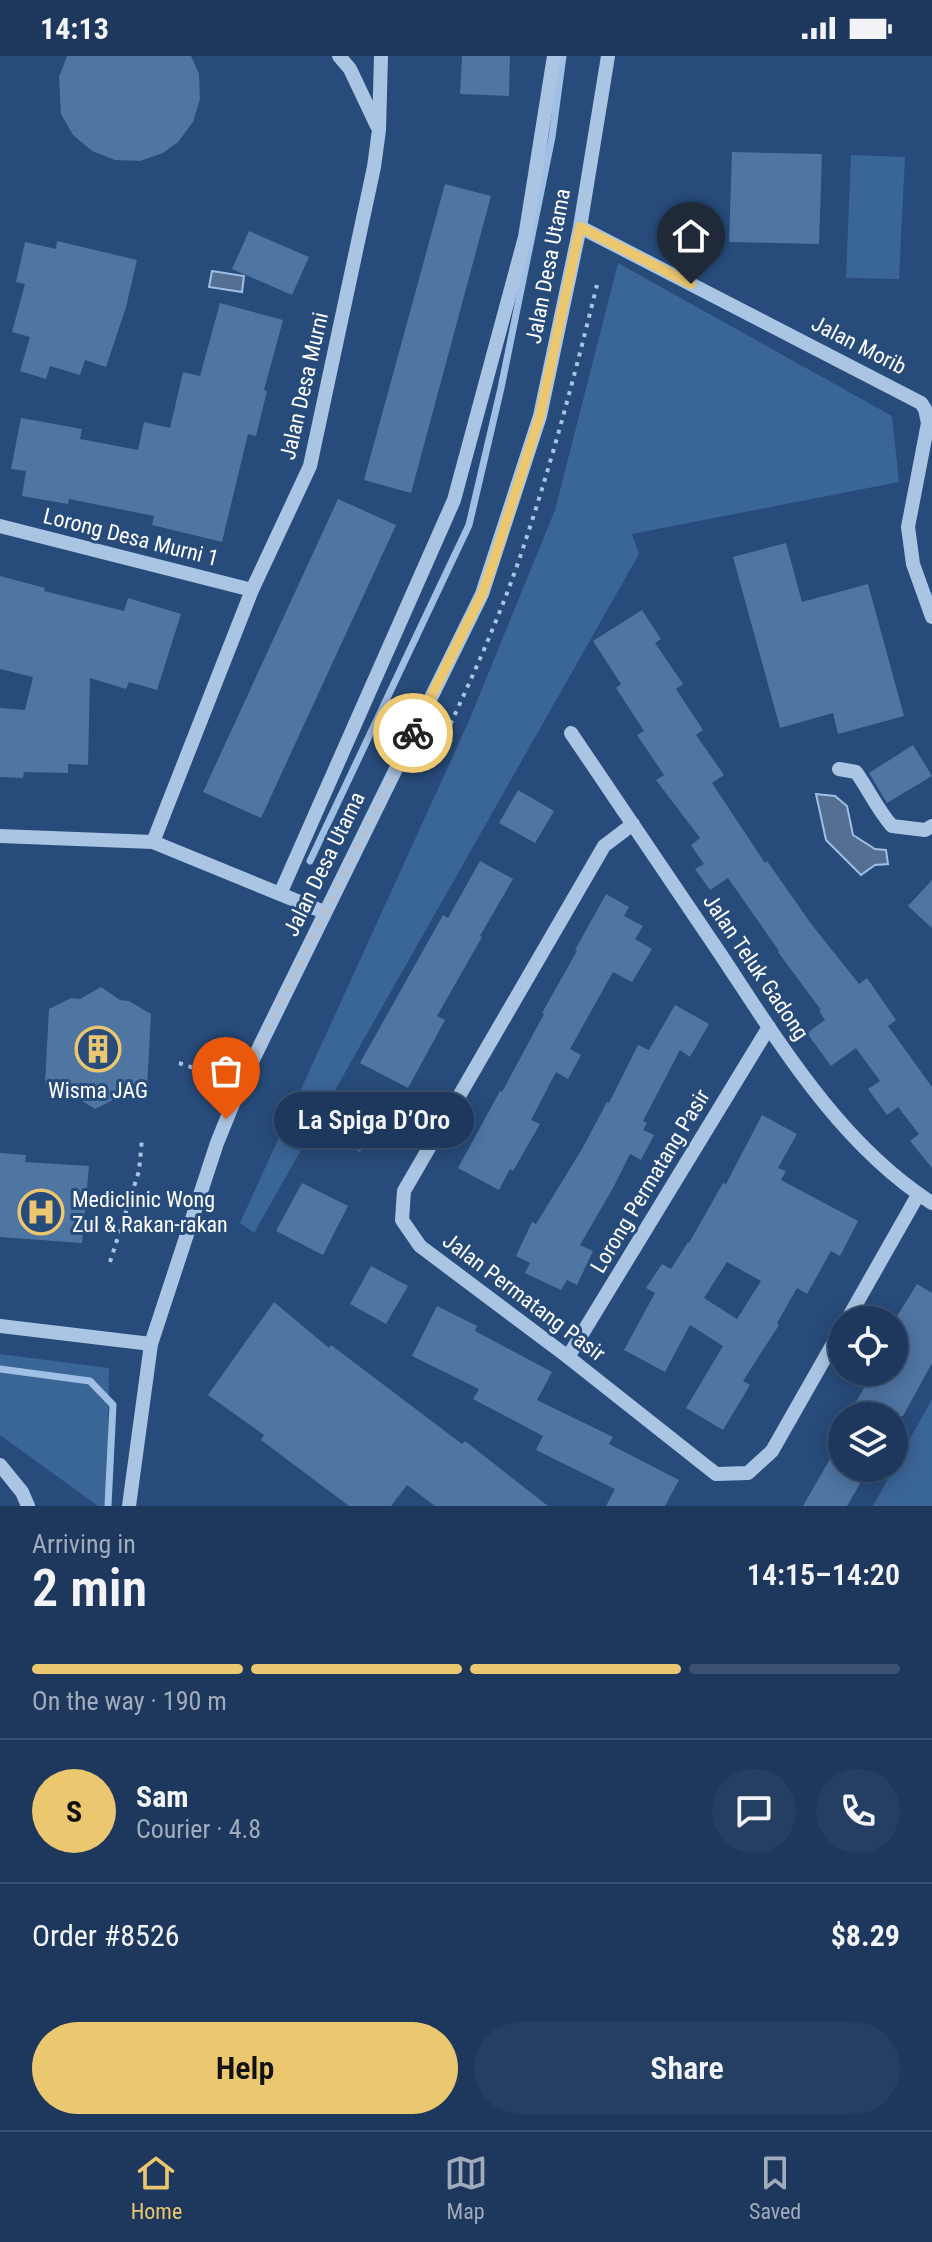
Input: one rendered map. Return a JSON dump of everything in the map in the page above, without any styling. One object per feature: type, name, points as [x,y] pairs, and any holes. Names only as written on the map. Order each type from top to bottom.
[{"type":"street","points":[[339,56],[350,69],[379,130]]},
{"type":"street","name":"Jalan Desa Murni","points":[[153,842],[252,590],[310,466],[374,167],[379,130],[381,56]]},
{"type":"street","name":"Jalan Desa Utama","points":[[280,894],[454,500],[525,237],[554,56]]},
{"type":"street","name":"Jalan Desa Utama","points":[[129,1506],[151,1344],[217,1143],[241,1084],[324,912],[482,594],[540,416],[580,227],[608,56]]},
{"type":"street","name":"Jalan Morib","points":[[580,227],[914,398],[925,409],[929,435],[908,527],[913,564],[932,617]]},
{"type":"street","name":"Lorong Desa Murni 1","points":[[0,526],[252,590]]},
{"type":"street","name":"Jalan Teluk Gadong","points":[[571,733],[769,1027],[845,1128],[877,1160],[932,1203]]},
{"type":"street","points":[[839,769],[856,772],[869,790],[878,811],[892,826],[925,830],[932,826]]},
{"type":"street","name":"Jalan Permatang Pasir","points":[[633,824],[604,846],[404,1191],[402,1220],[420,1246],[716,1474],[748,1473],[772,1451],[828,1353]]},
{"type":"street","points":[[0,836],[153,842],[324,912]]},
{"type":"street","name":"Lorong Permatang Pasir","points":[[568,1357],[769,1027]]},
{"type":"street","points":[[855,1306],[918,1195]]},
{"type":"street","points":[[0,1326],[151,1344]]},
{"type":"street","points":[[0,1465],[22,1492],[28,1506]]},
{"type":"path","points":[[179,1063],[203,1072]]},
{"type":"path","points":[[110,1262],[139,1171],[142,1139]]},
{"type":"shaded area","points":[[851,155],[905,157],[899,279],[846,278]]},
{"type":"shaded area","points":[[618,263],[892,416],[899,482],[632,534],[639,554],[254,1233],[240,1223],[468,723],[555,510]]},
{"type":"shaded area","points":[[212,271],[244,276],[242,292],[209,287]]},
{"type":"shaded area","points":[[816,794],[835,796],[847,806],[853,835],[875,849],[886,850],[888,864],[875,865],[861,875],[826,840]]},
{"type":"shaded area","points":[[0,1354],[109,1368],[107,1506],[98,1506],[0,1435]]},
{"type":"shaded area","points":[[932,1399],[932,1506],[873,1506],[886,1482],[908,1482],[908,1443]]},
{"type":"building","points":[[67,56],[191,56],[199,74],[200,99],[193,122],[178,142],[163,153],[140,161],[115,160],[92,151],[73,135],[61,114],[59,77]]},
{"type":"building","points":[[462,56],[510,56],[509,96],[460,94]]},
{"type":"building","points":[[732,152],[822,154],[819,244],[729,242]]},
{"type":"building","points":[[445,184],[491,196],[411,493],[364,480]]},
{"type":"building","points":[[249,231],[309,257],[292,295],[232,269]]},
{"type":"building","points":[[57,241],[137,260],[126,307],[106,367],[85,360],[80,375],[50,366],[46,379],[20,371],[30,337],[12,332],[25,284],[16,282],[25,242],[56,249]]},
{"type":"building","points":[[220,303],[283,320],[264,390],[267,391],[256,436],[248,434],[222,542],[152,525],[154,516],[69,499],[68,504],[22,496],[26,471],[11,469],[21,418],[82,429],[80,439],[138,450],[144,422],[170,428],[183,372],[200,376]]},
{"type":"building","points":[[338,499],[396,525],[261,818],[203,792]]},
{"type":"building","points":[[786,543],[802,602],[868,584],[904,716],[838,734],[833,713],[780,728],[733,557]]},
{"type":"building","points":[[0,576],[45,588],[44,591],[124,611],[128,598],[181,614],[157,690],[129,682],[126,689],[90,678],[88,765],[68,764],[68,773],[24,772],[23,778],[0,777],[0,708],[25,710],[33,677],[0,669]]},
{"type":"building","points":[[642,610],[661,639],[655,643],[683,684],[676,689],[703,730],[696,735],[724,775],[712,783],[765,863],[767,861],[812,925],[859,984],[867,978],[896,1020],[888,1026],[932,1087],[932,1168],[910,1141],[919,1134],[898,1107],[887,1115],[868,1089],[880,1081],[856,1048],[831,1066],[807,1033],[825,1020],[821,1010],[728,878],[710,890],[695,869],[704,864],[691,845],[700,838],[656,780],[664,775],[637,735],[644,731],[616,688],[621,684],[593,641]]},
{"type":"building","points":[[913,745],[932,776],[887,803],[869,773]]},
{"type":"building","points":[[518,790],[554,811],[535,843],[499,823]]},
{"type":"building","points":[[480,861],[513,879],[437,1016],[445,1020],[408,1088],[360,1063],[443,915],[448,918]]},
{"type":"building","points":[[932,880],[932,928],[908,906]]},
{"type":"building","points":[[606,894],[629,907],[624,916],[643,926],[635,939],[652,949],[632,982],[613,972],[570,1049],[581,1055],[568,1079],[556,1072],[531,1120],[540,1124],[499,1190],[458,1168],[502,1092]]},
{"type":"building","name":"Wisma JAG","points":[[101,987],[120,1000],[129,1001],[151,1014],[147,1088],[95,1109],[45,1083],[49,1009],[71,998],[80,999]]},
{"type":"building","points":[[675,1005],[709,1024],[690,1057],[680,1050],[643,1121],[647,1123],[643,1130],[654,1135],[641,1160],[630,1154],[580,1245],[593,1251],[577,1285],[567,1280],[561,1290],[525,1273],[530,1263],[516,1256],[532,1222],[536,1224],[582,1149],[638,1045],[649,1050]]},
{"type":"building","points":[[348,1100],[379,1116],[360,1152],[329,1137]]},
{"type":"building","points":[[762,1115],[797,1134],[778,1168],[786,1171],[781,1180],[858,1221],[840,1256],[831,1251],[807,1294],[797,1288],[777,1323],[779,1325],[743,1381],[750,1385],[723,1430],[686,1408],[723,1346],[690,1325],[665,1372],[624,1350],[655,1293],[646,1288],[662,1264],[671,1269],[723,1183],[726,1184]],"holes":[[[727,1262],[761,1281],[737,1319],[704,1298]]]},
{"type":"building","points":[[0,1153],[26,1155],[25,1162],[89,1166],[82,1243],[0,1237]]},
{"type":"building","points":[[302,1183],[348,1206],[323,1255],[276,1231]]},
{"type":"building","points":[[371,1266],[408,1286],[386,1324],[350,1304]]},
{"type":"building","points":[[917,1284],[932,1293],[932,1363],[908,1407],[908,1402],[856,1402],[865,1386],[908,1386],[908,1306],[903,1306]]},
{"type":"building","points":[[274,1302],[329,1348],[331,1345],[462,1444],[465,1441],[548,1506],[435,1506],[407,1485],[391,1506],[349,1506],[261,1440],[264,1435],[208,1395]]},
{"type":"building","points":[[437,1306],[477,1326],[475,1331],[552,1372],[537,1400],[613,1437],[609,1444],[679,1480],[665,1506],[606,1506],[615,1489],[536,1450],[543,1436],[473,1399],[479,1389],[412,1356]]},
{"type":"building","points":[[828,1462],[828,1482],[861,1482],[847,1506],[803,1506]]},
{"type":"waterway","points":[[310,861],[469,525],[501,388],[552,137],[563,56]]},
{"type":"waterway","points":[[0,1369],[90,1381],[113,1405],[108,1506]]},
{"type":"way so far","points":[[226,1119],[413,733]]},
{"type":"place","name":"Wisma JAG","points":[[98,1049]]},
{"type":"place","name":"La Spiga D’Oro","points":[[226,1119]]},
{"type":"place","name":"Mediclinic Wong Zul & Rakan-rakan","points":[[41,1212]]},
{"type":"route","points":[[413,733],[490,572],[540,416],[580,227],[691,284]]}]
